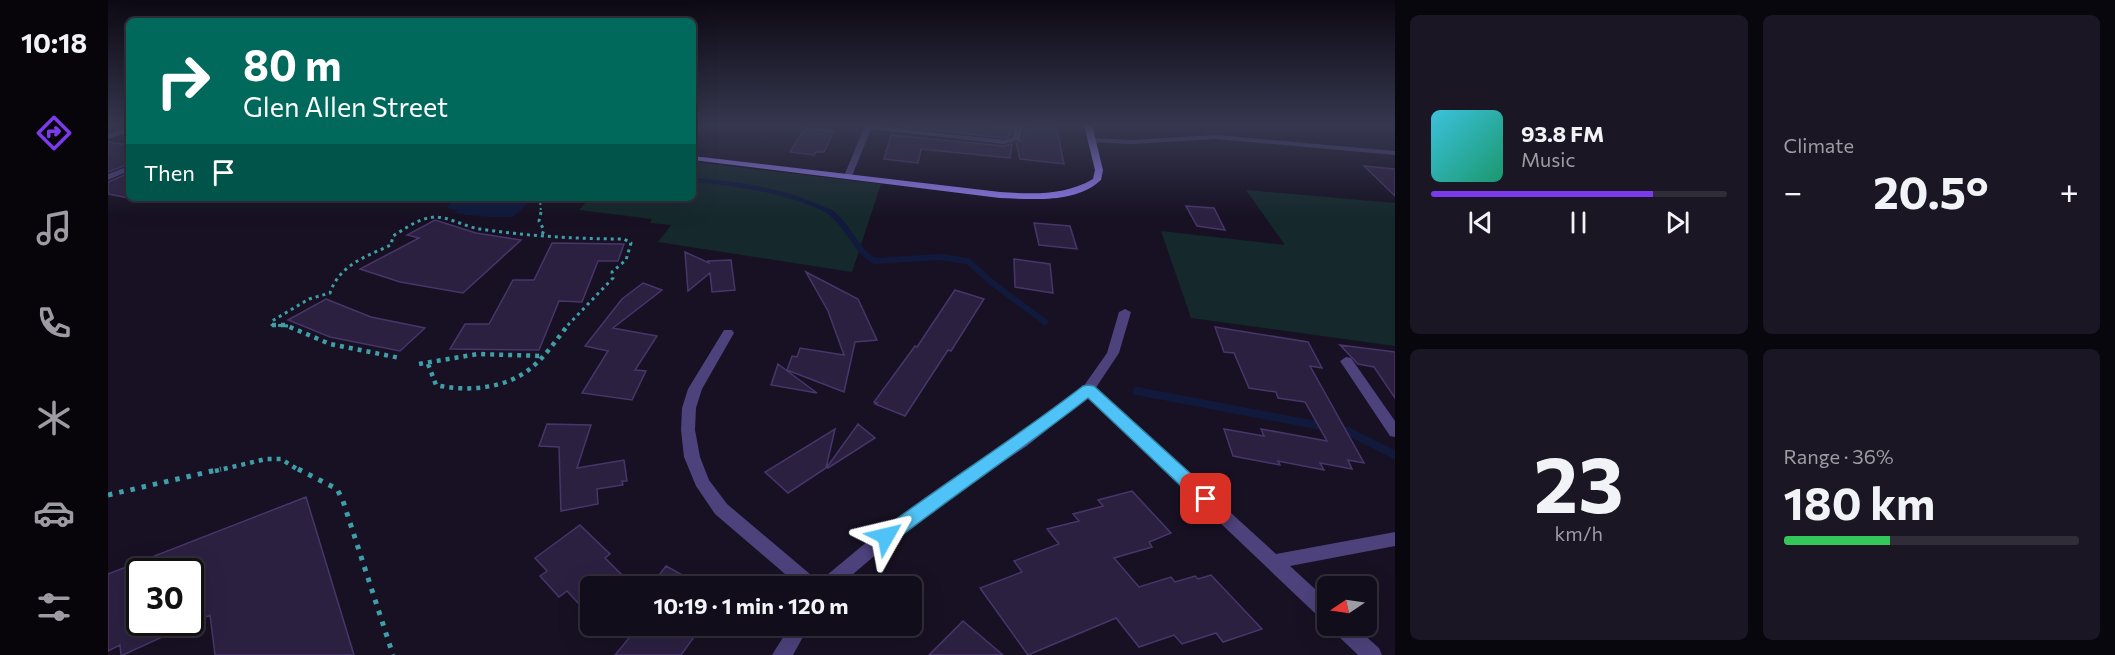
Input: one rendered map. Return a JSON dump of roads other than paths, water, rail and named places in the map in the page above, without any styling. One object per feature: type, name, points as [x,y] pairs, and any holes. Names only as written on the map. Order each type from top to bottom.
[{"type":"street","points":[[848,176],[856,156]]},
{"type":"street","points":[[696,158],[1019,196],[1051,195],[1086,189],[1097,180],[1099,170],[1096,156]]},
{"type":"street","points":[[108,177],[126,169]]},
{"type":"street","points":[[839,576],[940,496],[1022,442],[1088,390],[1113,353],[1125,312]]},
{"type":"street","points":[[728,333],[695,389],[689,408],[687,430],[692,457],[702,482],[721,509],[799,576]]},
{"type":"street","points":[[1346,361],[1395,432]]},
{"type":"street","points":[[1088,390],[1317,603]]},
{"type":"street","points":[[1274,562],[1395,539]]},
{"type":"street","points":[[782,655],[794,636]]},
{"type":"street","points":[[1352,636],[1372,655]]},
{"type":"water","points":[[454,201],[509,201],[527,204],[513,217],[454,213],[458,210],[446,208]]},
{"type":"waterway","points":[[696,180],[728,183],[783,194],[832,214]]},
{"type":"waterway","points":[[832,214],[862,251],[875,261],[940,257],[968,261],[991,282],[1045,322]]},
{"type":"waterway","points":[[1137,391],[1327,427]]},
{"type":"waterway","points":[[1338,429],[1347,431],[1395,455]]}]
